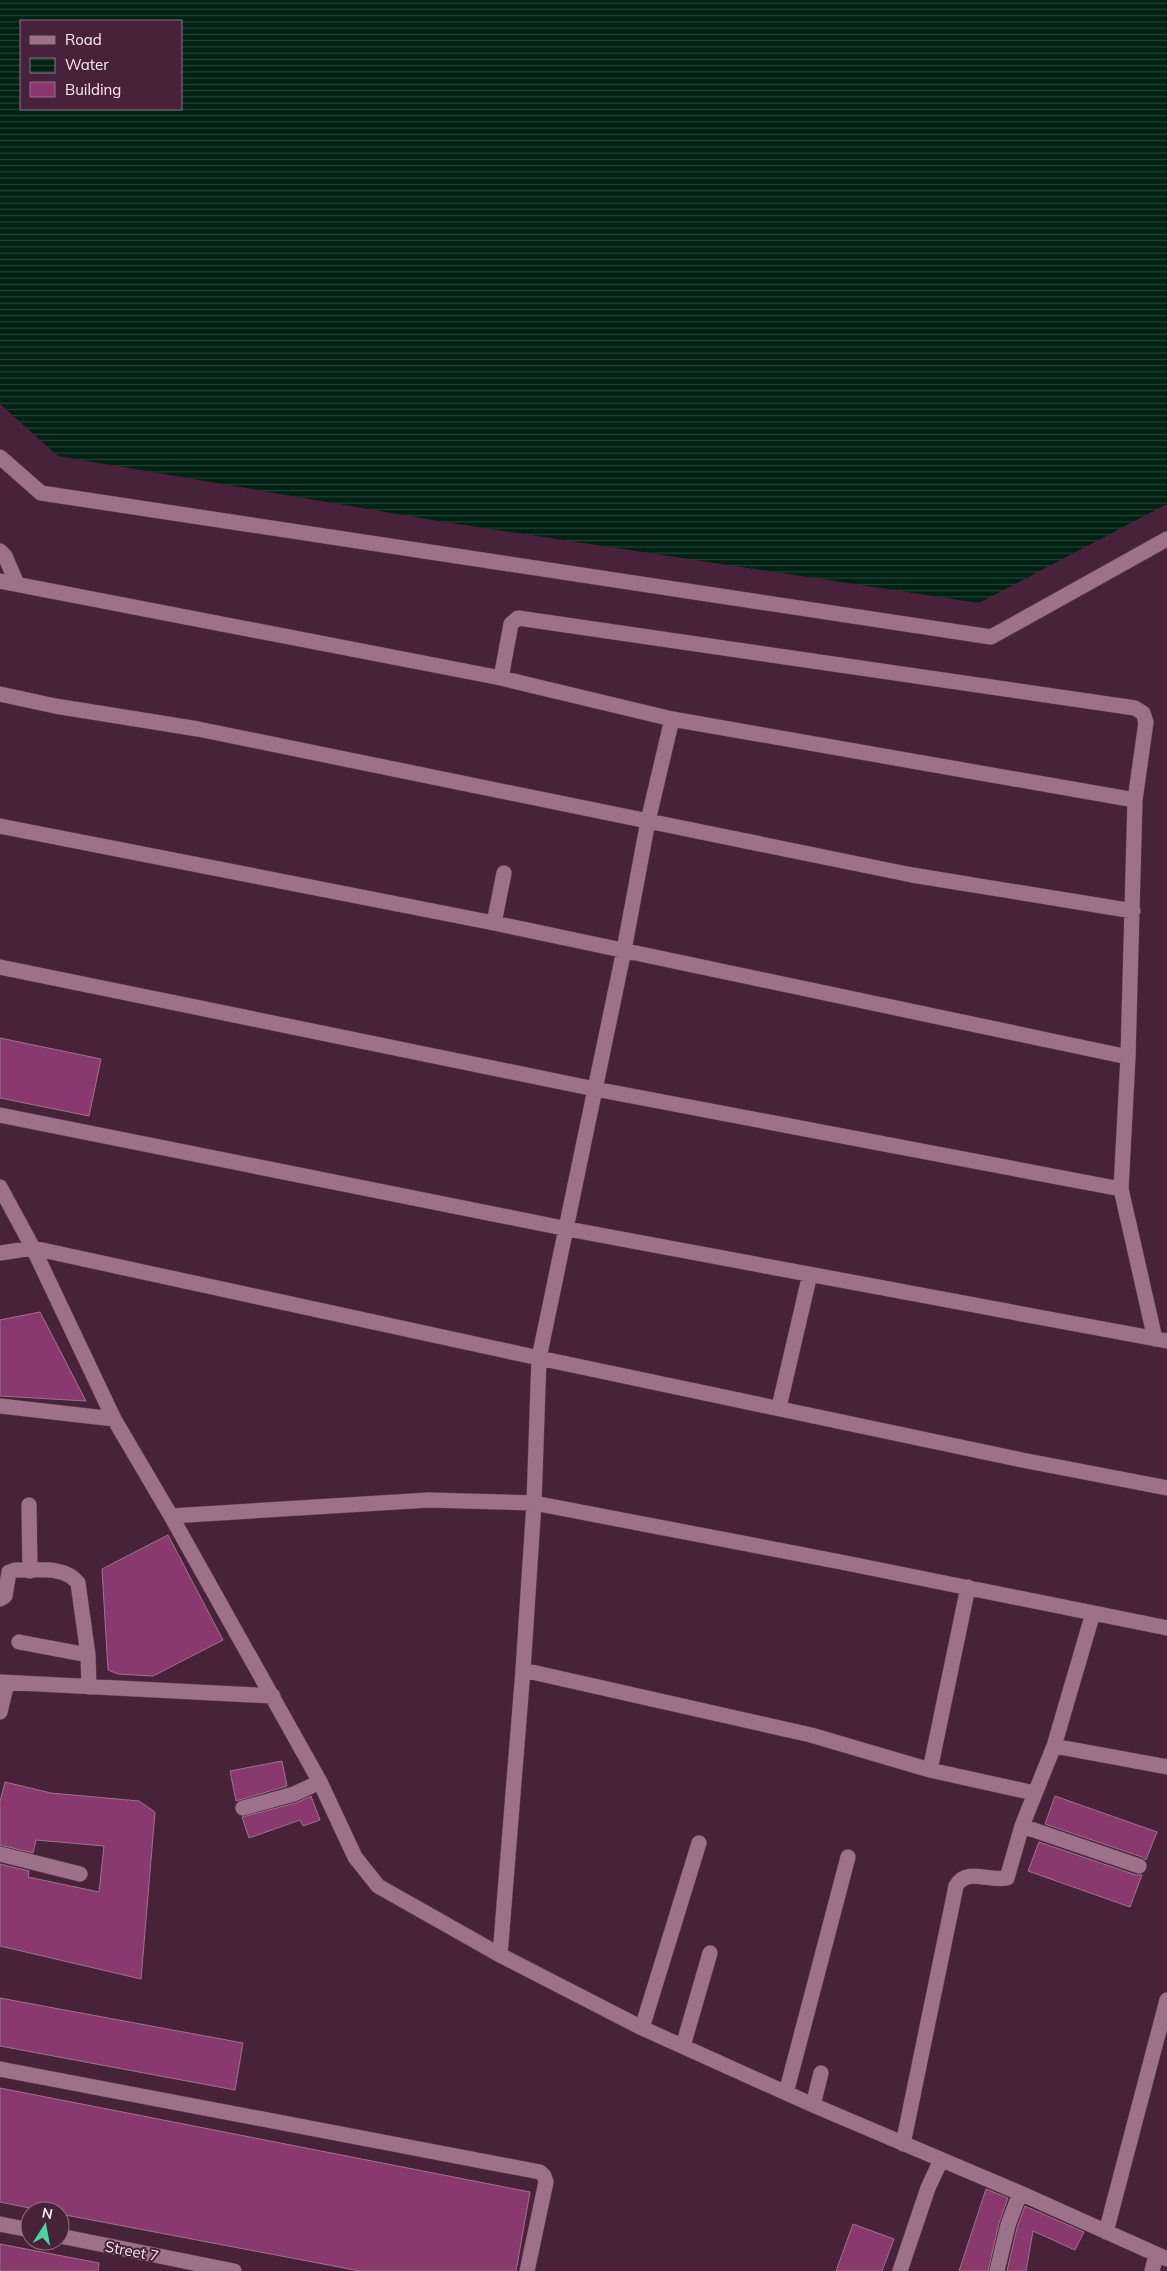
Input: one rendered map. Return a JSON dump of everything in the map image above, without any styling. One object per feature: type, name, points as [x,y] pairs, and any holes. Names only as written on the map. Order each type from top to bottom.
[{"type":"street","points":[[0,457],[42,494],[991,637],[1167,539]]},
{"type":"street","points":[[0,551],[5,556],[17,584]]},
{"type":"street","points":[[0,581],[501,678],[672,719],[1135,800]]},
{"type":"street","points":[[0,1115],[568,1229],[1161,1340],[1120,1188],[1128,1057],[1135,800],[1146,722],[1143,713],[1135,708],[518,618],[511,624],[501,678]]},
{"type":"street","points":[[0,694],[55,706],[198,729],[912,875],[1133,911]]},
{"type":"street","points":[[500,1955],[523,1670],[534,1503],[539,1358],[568,1229],[648,820],[672,719]]},
{"type":"street","points":[[0,826],[494,923],[1128,1057]]},
{"type":"street","points":[[494,923],[504,873]]},
{"type":"street","points":[[0,967],[595,1089],[1120,1188]]},
{"type":"street","points":[[0,1187],[33,1248],[114,1419],[273,1696],[320,1782],[355,1857],[378,1886],[500,1955],[642,2028],[813,2105],[1020,2193],[1162,2257],[1152,2271]]},
{"type":"street","points":[[0,1253],[33,1248],[539,1358],[779,1407],[1022,1460],[1167,1488]]},
{"type":"street","points":[[779,1407],[810,1274]]},
{"type":"street","points":[[0,1406],[114,1419]]},
{"type":"street","points":[[171,1516],[429,1500],[534,1503],[968,1587],[1167,1628]]},
{"type":"street","points":[[29,1504],[30,1571]]},
{"type":"street","points":[[0,1599],[5,1596],[10,1572],[65,1572],[73,1576],[78,1583],[88,1655],[89,1687]]},
{"type":"street","points":[[930,1770],[968,1587]]},
{"type":"street","points":[[903,2144],[956,1886],[960,1878],[968,1875],[1000,1880],[1007,1878],[1022,1826],[1054,1746],[1093,1613]]},
{"type":"street","points":[[18,1642],[88,1655]]},
{"type":"street","points":[[523,1670],[810,1736],[930,1770],[1034,1793]]},
{"type":"street","points":[[0,1712],[4,1683],[273,1696]]},
{"type":"street","points":[[1054,1746],[1167,1767]]},
{"type":"street","points":[[243,1808],[294,1794],[320,1782]]},
{"type":"street","points":[[1022,1826],[1140,1866]]},
{"type":"street","points":[[642,2028],[700,1843]]},
{"type":"street","points":[[0,1854],[80,1874]]},
{"type":"street","points":[[786,2093],[848,1857]]},
{"type":"street","points":[[683,2046],[710,1953]]},
{"type":"street","points":[[1106,2232],[1167,2000]]},
{"type":"street","points":[[0,2069],[540,2172],[546,2182],[526,2271]]},
{"type":"street","points":[[813,2105],[821,2074]]},
{"type":"street","points":[[900,2271],[928,2188],[940,2160]]},
{"type":"street","points":[[997,2271],[1008,2225],[1020,2193]]},
{"type":"street","points":[[0,2224],[20,2228]]},
{"type":"street","name":"Street 7","points":[[70,2238],[234,2271]]},
{"type":"water","points":[[0,0],[1167,0],[1167,504],[979,603],[438,521],[58,456],[0,404]]},
{"type":"building","points":[[0,1038],[101,1059],[89,1116],[0,1098]]},
{"type":"building","points":[[40,1312],[86,1401],[0,1396],[0,1320]]},
{"type":"building","points":[[168,1535],[223,1640],[153,1676],[118,1674],[108,1670],[102,1569]]},
{"type":"building","points":[[282,1761],[287,1786],[236,1801],[230,1771]]},
{"type":"building","points":[[5,1782],[51,1793],[139,1801],[155,1812],[141,1979],[0,1946],[0,1864],[29,1871],[28,1877],[99,1892],[104,1846],[36,1840],[33,1853],[0,1845],[0,1802]]},
{"type":"building","points":[[311,1796],[320,1820],[303,1826],[300,1820],[249,1838],[242,1817],[296,1803]]},
{"type":"building","points":[[1055,1796],[1157,1832],[1146,1860],[1045,1824]]},
{"type":"building","points":[[1039,1842],[1136,1875],[1142,1875],[1130,1907],[1028,1871]]},
{"type":"building","points":[[0,1998],[243,2043],[235,2090],[0,2046]]},
{"type":"building","points":[[0,2088],[530,2192],[516,2271],[360,2271],[70,2216],[70,2201],[20,2201],[20,2206],[0,2202]]},
{"type":"building","points":[[986,2189],[1008,2198],[999,2223],[988,2271],[959,2271]]},
{"type":"building","points":[[1025,2206],[1084,2232],[1075,2250],[1033,2231],[1026,2271],[1007,2271],[1017,2228]]},
{"type":"building","points":[[853,2224],[894,2239],[882,2271],[836,2271]]},
{"type":"building","points":[[0,2244],[20,2248],[20,2251],[36,2251],[99,2263],[98,2271],[0,2271]]}]
